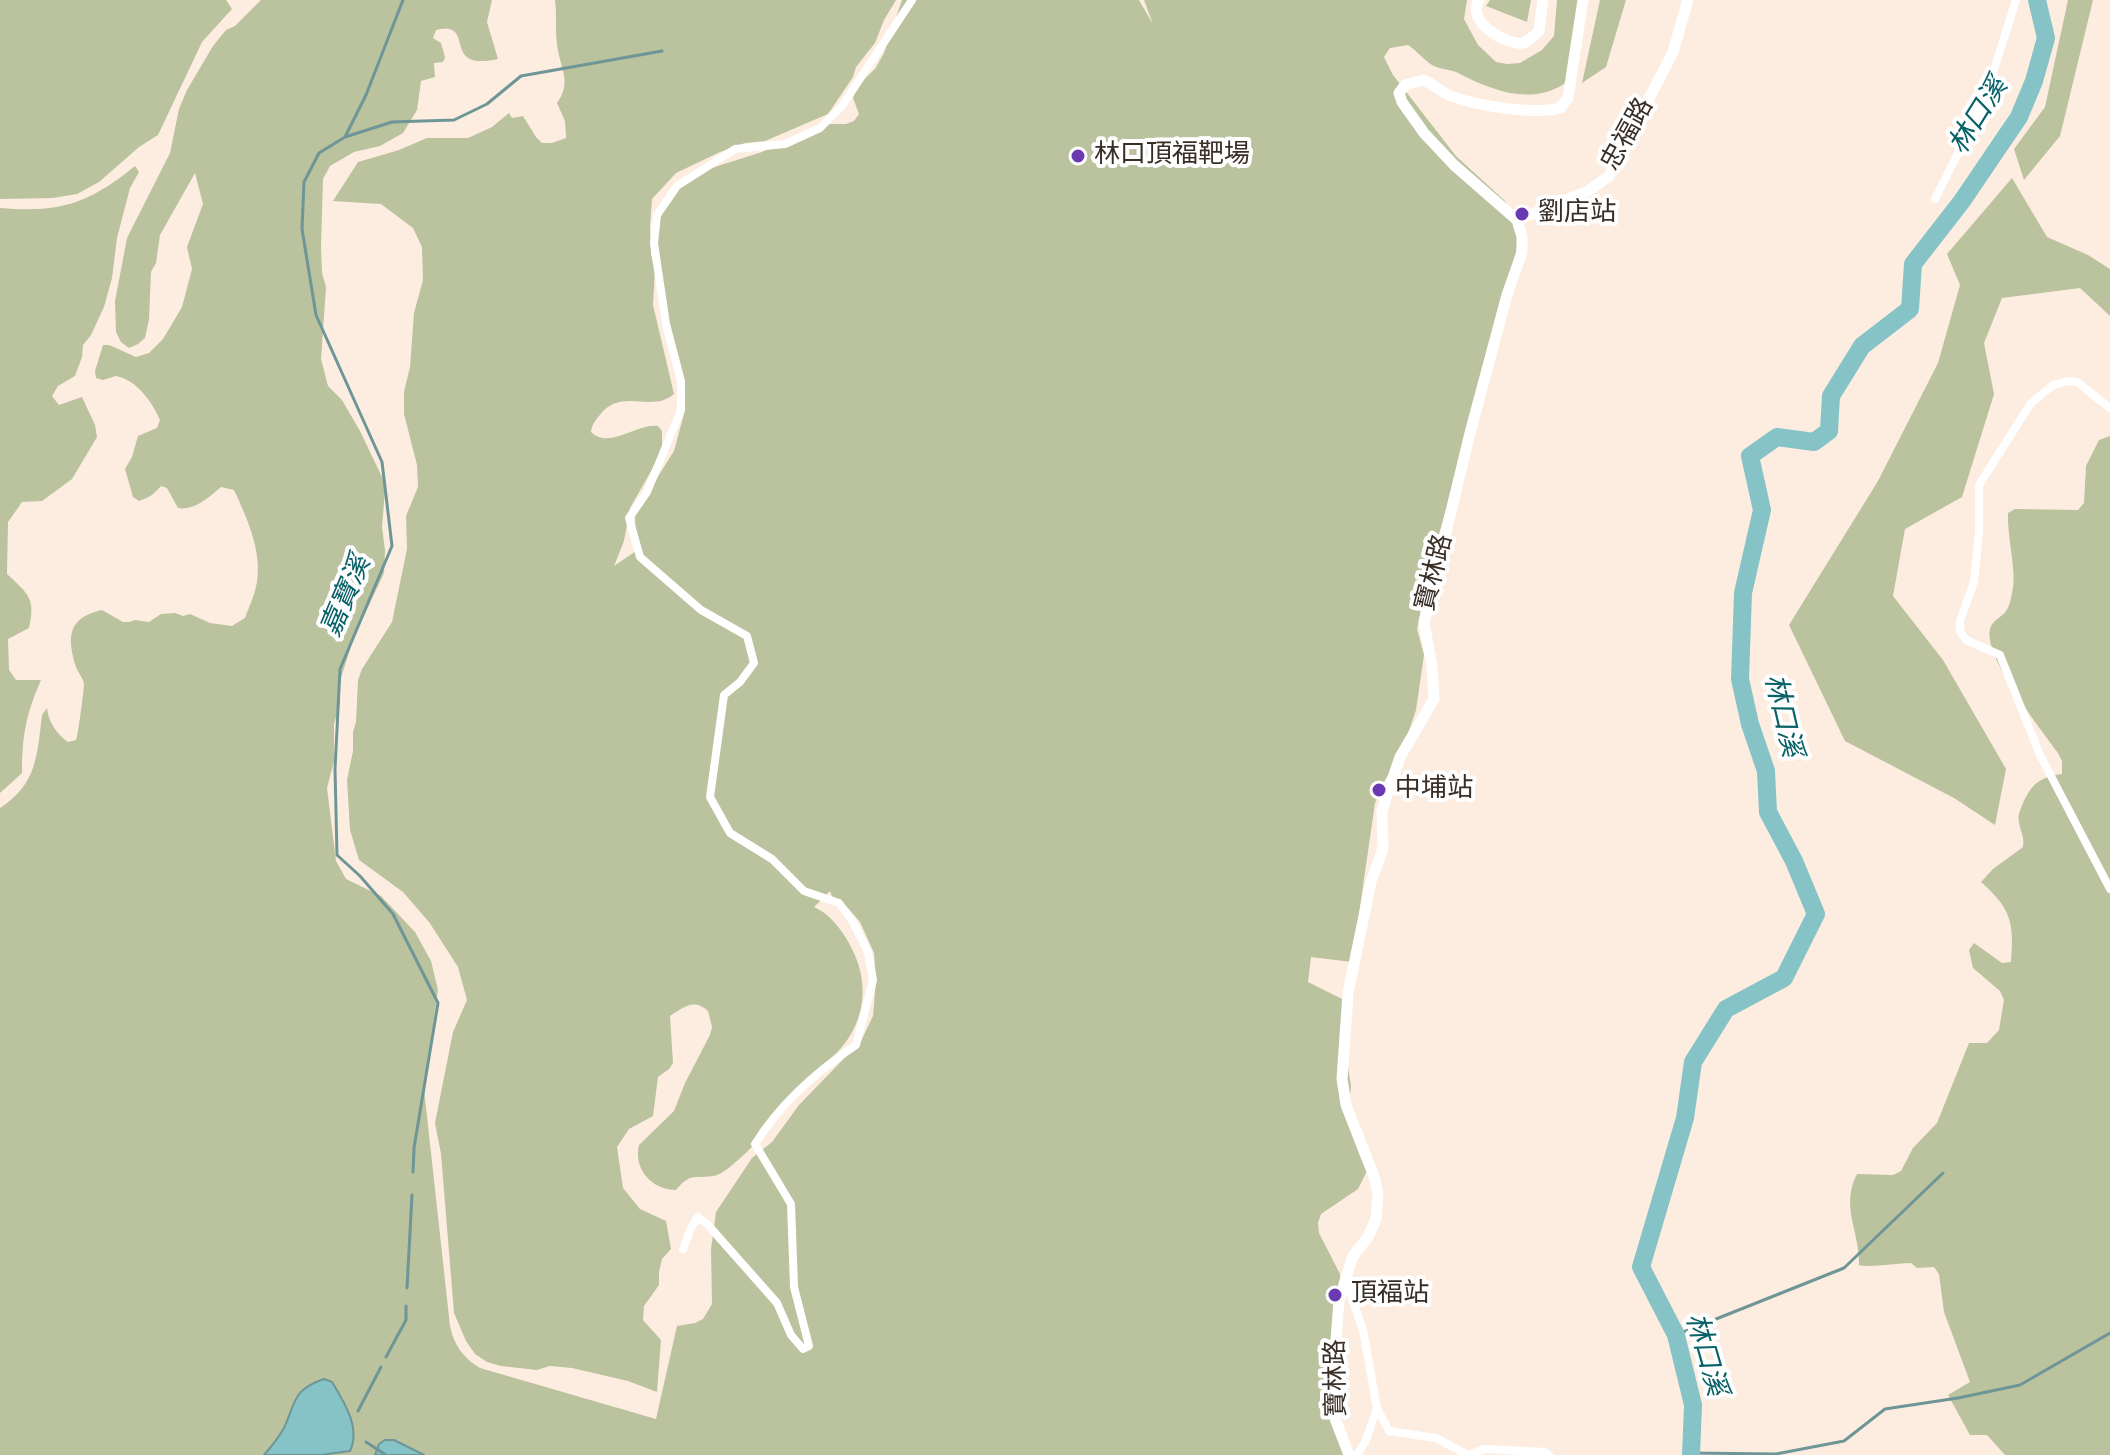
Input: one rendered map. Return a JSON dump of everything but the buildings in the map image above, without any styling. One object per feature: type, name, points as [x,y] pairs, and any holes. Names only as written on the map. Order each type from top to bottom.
[{"type":"main road","points":[[1479,0],[1475,6],[1482,26],[1523,43],[1539,31],[1543,0]]},
{"type":"main road","points":[[1517,220],[1454,165],[1424,133],[1402,102],[1400,90],[1412,82],[1423,80],[1444,93],[1470,101],[1533,112],[1560,108],[1568,98],[1583,0]]},
{"type":"main road","name":"忠福路","points":[[1517,220],[1588,191],[1609,176],[1673,52],[1688,0]]},
{"type":"main road","name":"寶林路","points":[[1349,1455],[1334,1416],[1339,1300],[1353,1256],[1368,1237],[1376,1219],[1378,1195],[1375,1179],[1346,1105],[1342,1079],[1353,961],[1371,882],[1383,848],[1382,811],[1400,757],[1434,699],[1424,623],[1470,433],[1507,295],[1522,252],[1517,220]]},
{"type":"street","points":[[683,1249],[698,1217],[777,1303],[791,1335],[803,1349],[809,1346],[794,1287],[791,1204],[755,1144],[767,1125],[822,1067],[856,1045],[873,980],[868,952],[839,903],[804,891],[772,859],[730,833],[710,797],[724,695],[740,682],[754,663],[747,636],[701,610],[640,557],[629,518],[647,492],[681,410],[681,381],[666,324],[654,243],[657,215],[677,186],[735,149],[785,144],[820,128],[842,106],[912,0]]},
{"type":"street","points":[[1935,199],[1984,101],[2016,0]]},
{"type":"street","points":[[2110,408],[2077,382],[2068,381],[2053,385],[2031,403],[1979,485],[1979,533],[1974,582],[1960,621],[1960,631],[1966,640],[2000,655],[2040,755],[2110,889]]},
{"type":"street","points":[[1345,1279],[1363,1330],[1377,1408],[1389,1431],[1436,1438],[1469,1455],[1484,1449],[1545,1452],[1549,1455]]},
{"type":"street","points":[[1357,1455],[1366,1440],[1377,1408]]},
{"type":"green space","points":[[0,0],[226,0],[232,9],[202,42],[158,135],[139,147],[99,182],[77,194],[53,198],[0,199]]},
{"type":"green space","points":[[261,0],[492,0],[487,22],[498,59],[469,59],[455,32],[436,30],[433,38],[441,43],[445,57],[443,62],[434,63],[435,77],[421,81],[417,110],[403,133],[380,146],[354,152],[330,166],[323,179],[321,247],[326,287],[321,359],[328,386],[342,400],[360,431],[382,477],[385,491],[382,527],[384,573],[354,637],[339,684],[334,761],[327,788],[336,861],[346,879],[381,896],[415,932],[431,961],[438,990],[424,1089],[450,1326],[457,1345],[480,1368],[656,1419],[677,1326],[703,1319],[712,1304],[711,1249],[716,1212],[752,1158],[772,1142],[799,1105],[861,1041],[873,1016],[876,981],[874,953],[860,922],[848,908],[833,899],[830,891],[814,907],[837,926],[858,963],[863,989],[855,1026],[841,1048],[802,1083],[762,1135],[730,1167],[713,1176],[689,1178],[676,1190],[659,1186],[646,1176],[639,1162],[639,1145],[674,1111],[712,1027],[708,1011],[698,1005],[689,1005],[670,1016],[673,1063],[658,1077],[653,1116],[629,1129],[617,1147],[623,1188],[640,1209],[666,1221],[671,1249],[662,1259],[659,1285],[644,1306],[643,1320],[661,1340],[657,1392],[628,1381],[572,1368],[550,1366],[537,1370],[501,1366],[475,1354],[454,1313],[441,1154],[435,1123],[453,1032],[467,1000],[458,967],[429,922],[403,892],[359,860],[350,830],[347,780],[353,751],[358,680],[392,622],[407,549],[406,516],[418,487],[417,465],[404,414],[404,392],[410,367],[414,313],[423,280],[422,247],[413,228],[381,204],[333,201],[358,162],[427,138],[468,138],[492,127],[509,113],[512,118],[523,116],[542,143],[566,138],[565,121],[557,103],[565,81],[557,44],[555,0],[896,0],[875,43],[856,67],[853,77],[828,114],[765,141],[745,143],[720,152],[676,173],[652,199],[653,305],[674,394],[656,402],[617,403],[608,407],[592,427],[591,432],[606,438],[650,426],[658,426],[662,431],[662,452],[630,508],[624,541],[614,566],[636,551],[635,513],[674,451],[684,414],[658,245],[658,218],[665,201],[696,173],[762,152],[819,124],[854,121],[859,114],[853,98],[855,88],[875,69],[884,53],[902,0],[1139,0],[1153,24],[1144,0],[1467,0],[1464,19],[1478,45],[1496,62],[1507,64],[1520,63],[1542,50],[1554,36],[1557,0],[1580,0],[1567,82],[1539,94],[1511,93],[1483,85],[1434,66],[1408,45],[1390,48],[1384,57],[1393,75],[1456,156],[1505,201],[1514,216],[1519,234],[1511,282],[1429,569],[1417,629],[1424,655],[1416,710],[1401,754],[1375,803],[1352,962],[1311,957],[1308,982],[1350,1003],[1345,1048],[1351,1086],[1349,1104],[1370,1165],[1358,1189],[1321,1214],[1318,1223],[1319,1233],[1340,1274],[1336,1411],[1353,1455],[0,1455],[0,808],[28,779],[36,756],[42,715],[47,708],[51,723],[60,736],[68,742],[76,740],[84,684],[71,646],[77,623],[91,613],[102,610],[123,622],[149,622],[161,614],[175,613],[232,626],[245,618],[253,596],[257,582],[257,558],[248,523],[234,490],[221,487],[201,502],[184,508],[178,508],[167,488],[161,486],[143,500],[133,497],[125,469],[138,436],[157,428],[160,420],[148,399],[131,382],[116,376],[103,380],[96,378],[95,371],[103,345],[136,357],[149,353],[163,339],[182,307],[192,269],[187,247],[203,204],[195,173],[160,235],[156,263],[151,272],[145,338],[129,348],[121,342],[116,332],[115,301],[127,238],[170,153],[179,109],[187,90],[226,30],[235,26]]},
{"type":"green space","points":[[1490,0],[1531,0],[1527,22],[1486,6]]},
{"type":"green space","points":[[1600,0],[1626,0],[1606,67],[1582,83]]},
{"type":"green space","points":[[2068,0],[2093,0],[2060,136],[2024,180],[2014,149],[2045,107]]},
{"type":"green space","points":[[135,166],[139,172],[130,188],[117,238],[112,278],[104,307],[83,345],[75,376],[58,386],[52,396],[59,405],[82,397],[97,437],[72,479],[42,501],[22,502],[8,522],[7,574],[31,603],[29,628],[8,639],[9,670],[16,680],[41,680],[26,725],[22,773],[0,793],[0,208],[40,209],[72,203],[103,189]]},
{"type":"green space","points":[[2012,178],[2047,237],[2088,255],[2110,269],[2110,316],[2080,288],[2002,298],[1984,343],[1994,394],[1962,497],[1905,529],[1893,596],[1943,660],[2006,769],[1995,825],[1954,798],[1845,741],[1789,625],[1878,481],[1938,363],[1960,285],[1947,254]]},
{"type":"green space","points":[[2110,436],[2110,1455],[2005,1455],[1987,1435],[1970,1435],[1948,1395],[1970,1382],[1944,1312],[1939,1274],[1934,1267],[1917,1268],[1911,1263],[1859,1265],[1850,1197],[1857,1174],[1893,1175],[1901,1171],[1913,1148],[1937,1123],[1969,1043],[1987,1043],[1999,1030],[2004,1000],[2000,991],[1973,968],[1969,950],[1974,943],[2002,963],[2011,962],[2011,927],[2005,909],[1981,882],[2023,847],[2018,817],[2030,790],[2043,779],[2062,774],[2062,761],[2058,753],[2004,674],[1990,641],[1991,626],[2007,609],[2013,587],[2008,513],[2015,509],[2078,510],[2084,503],[2086,466],[2099,440]]},
{"type":"water","points":[[324,1379],[332,1382],[350,1415],[354,1433],[350,1451],[321,1455],[264,1455],[284,1428],[300,1392]]},
{"type":"water","points":[[394,1440],[424,1455],[375,1455],[379,1444]]},
{"type":"waterway","name":"嘉寶溪","points":[[403,0],[366,95],[345,137],[319,153],[304,182],[302,229],[316,315],[382,462],[392,546],[340,669],[335,769],[337,855],[393,914],[438,1003],[414,1148],[413,1172]]},
{"type":"waterway","name":"林口溪","points":[[1691,1455],[1693,1405],[1676,1335],[1641,1267],[1685,1118],[1693,1062],[1726,1009],[1784,978],[1816,914],[1794,861],[1768,812],[1766,771],[1750,724],[1740,679],[1743,593],[1762,510],[1750,456],[1777,437],[1814,442],[1829,431],[1831,396],[1862,346],[1910,309],[1913,264],[1962,201],[2019,117],[2034,81],[2046,38],[2037,0]]},
{"type":"waterway","points":[[345,137],[392,122],[454,120],[487,104],[521,76],[662,51]]},
{"type":"waterway","points":[[1676,1335],[1844,1268],[1943,1173]]},
{"type":"waterway","name":"嘉寶溪","points":[[407,1288],[412,1195]]},
{"type":"waterway","name":"嘉寶溪","points":[[386,1357],[406,1320],[406,1306]]},
{"type":"waterway","points":[[1691,1453],[1776,1454],[1844,1441],[1885,1409],[2020,1385],[2110,1333]]},
{"type":"waterway","name":"嘉寶溪","points":[[358,1411],[381,1367]]},
{"type":"waterway","name":"嘉寶溪","points":[[366,1442],[386,1455]]},
{"type":"place","name":"林口頂福靶場","points":[[1078,156]]},
{"type":"place","name":"劉店站","points":[[1522,214]]},
{"type":"place","name":"中埔站","points":[[1379,790]]},
{"type":"place","name":"頂福站","points":[[1335,1295]]}]
